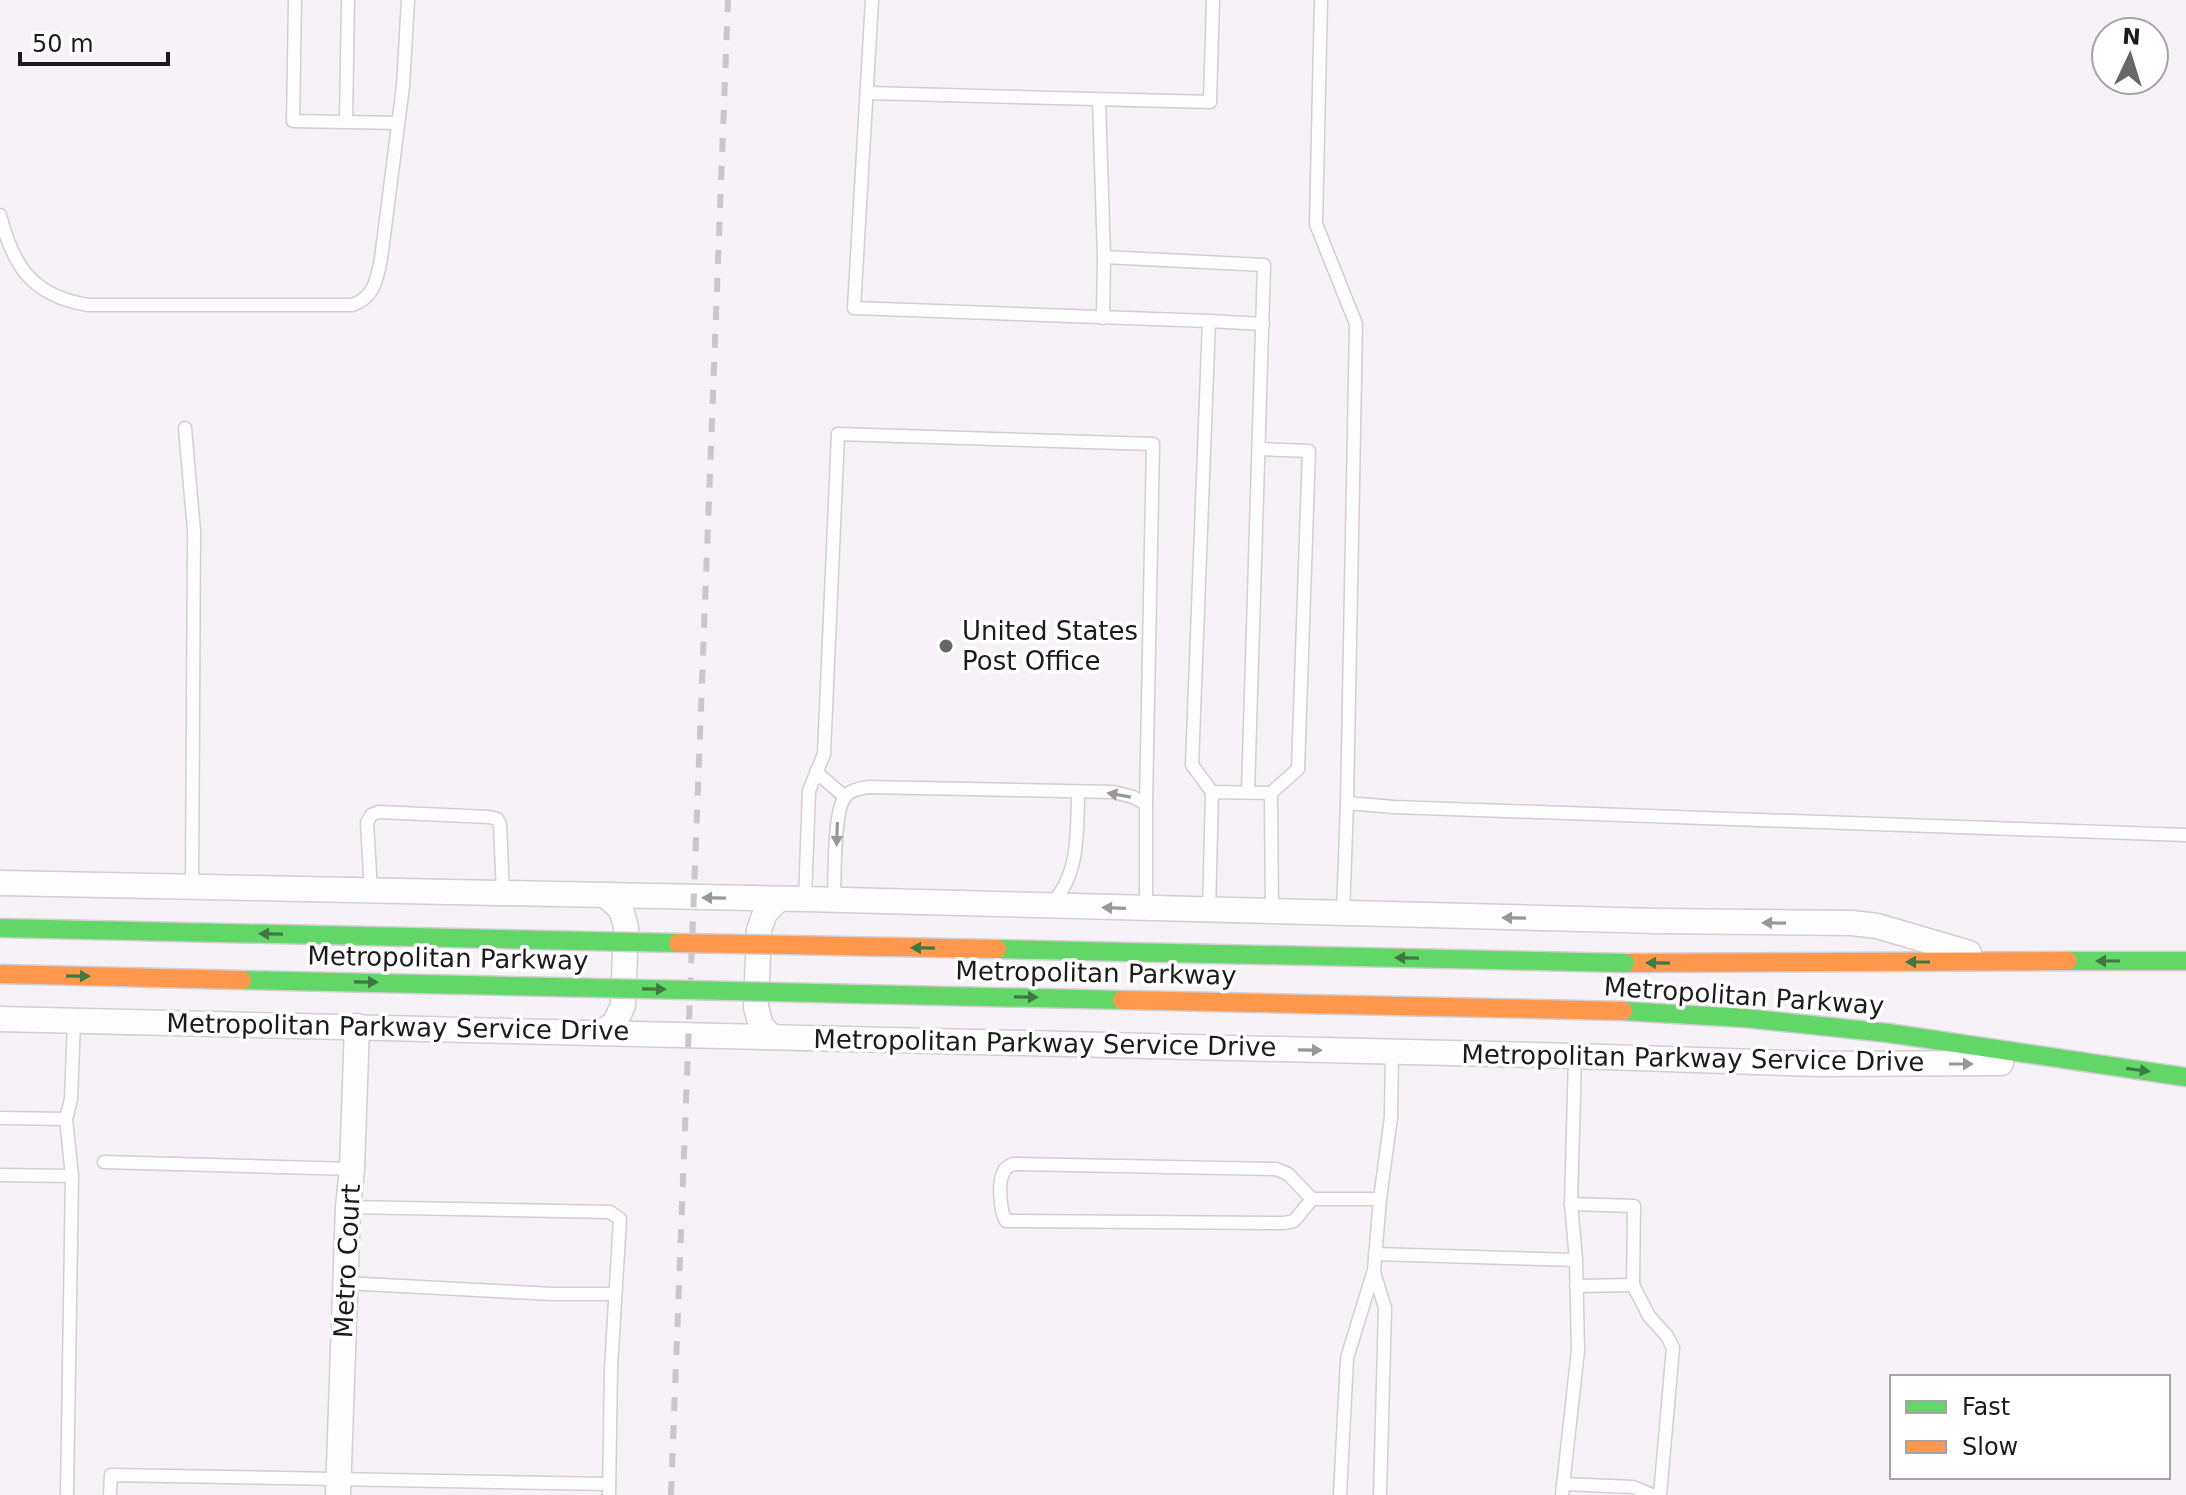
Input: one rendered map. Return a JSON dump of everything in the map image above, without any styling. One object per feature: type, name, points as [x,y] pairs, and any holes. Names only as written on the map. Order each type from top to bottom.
[{"type":"main road","name":"Metropolitan Parkway","points":[[0,928],[1625,963],[2186,961]]},
{"type":"main road","name":"Metropolitan Parkway","points":[[0,974],[1623,1011],[1826,1026],[2186,1077]]},
{"type":"street","points":[[0,883],[1852,923],[1877,926],[1996,962]]},
{"type":"street","points":[[602,1032],[615,1023],[623,1005],[626,927],[621,909],[606,896]]},
{"type":"street","points":[[771,1036],[761,1026],[756,1007],[759,930],[765,913],[779,899]]},
{"type":"street","name":"Metropolitan Parkway Service Drive","points":[[0,1019],[1817,1064],[2091,1063]]},
{"type":"street","name":"Metro Court","points":[[338,1487],[357,1026]]},
{"type":"lane","points":[[295,0],[293,121],[398,123]]},
{"type":"lane","points":[[346,121],[348,0]]},
{"type":"lane","points":[[0,215],[14,257],[22,269],[50,294],[71,302],[88,305],[352,305],[361,302],[376,282],[403,86],[408,0]]},
{"type":"lane","points":[[872,0],[854,308],[1263,324]]},
{"type":"lane","points":[[868,93],[1210,102],[1213,0]]},
{"type":"lane","points":[[1321,0],[1316,224],[1356,324],[1343,914]]},
{"type":"lane","points":[[1099,100],[1103,318]]},
{"type":"lane","points":[[1104,257],[1264,265],[1248,792]]},
{"type":"lane","points":[[1209,321],[1192,765],[1212,792],[1209,911]]},
{"type":"lane","points":[[185,428],[194,531],[192,887]]},
{"type":"lane","points":[[805,899],[809,791],[824,754],[838,434],[1153,444],[1146,909]]},
{"type":"lane","points":[[1212,792],[1271,793],[1298,769],[1309,451],[1259,449]]},
{"type":"lane","points":[[816,772],[845,797]]},
{"type":"lane","points":[[834,900],[838,810],[845,797],[855,790],[868,787],[1114,792],[1146,804]]},
{"type":"lane","points":[[1049,906],[1061,895],[1070,878],[1077,838],[1078,792]]},
{"type":"lane","points":[[1271,793],[1272,912]]},
{"type":"lane","points":[[1347,803],[2186,835]]},
{"type":"lane","points":[[371,891],[367,823],[371,815],[379,812],[497,819],[500,824],[503,894]]},
{"type":"lane","points":[[67,1495],[72,1176],[66,1119],[71,1099],[74,1021]]},
{"type":"lane","points":[[1340,1495],[1347,1358],[1374,1270],[1391,1117],[1392,1052]]},
{"type":"lane","points":[[1575,1056],[1571,1204],[1578,1350],[1563,1490],[1633,1487],[1652,1495]]},
{"type":"lane","points":[[0,1118],[66,1119]]},
{"type":"lane","points":[[104,1162],[352,1169]]},
{"type":"lane","points":[[1312,1199],[1294,1221],[1284,1223],[1006,1221],[1001,1212],[1001,1175],[1005,1168],[1013,1164],[1276,1169],[1288,1174],[1312,1199],[1380,1199]]},
{"type":"lane","points":[[0,1175],[72,1176]]},
{"type":"lane","points":[[1571,1204],[1634,1206],[1633,1285],[1649,1316],[1673,1348],[1660,1495]]},
{"type":"lane","points":[[110,1495],[111,1475],[338,1487],[609,1489],[611,1368],[620,1219],[610,1212],[348,1207]]},
{"type":"lane","points":[[1375,1254],[1576,1260]]},
{"type":"lane","points":[[1374,1270],[1385,1308],[1380,1495]]},
{"type":"lane","points":[[345,1283],[553,1294],[615,1294]]},
{"type":"lane","points":[[1576,1286],[1633,1285]]},
{"type":"railway","points":[[671,1495],[728,0]]},
{"type":"traffic: fast","points":[[0,928],[678,943]]},
{"type":"traffic: fast","points":[[997,949],[1625,963]]},
{"type":"traffic: fast","points":[[2068,961],[2186,961]]},
{"type":"traffic: fast","points":[[242,980],[1122,1000]]},
{"type":"traffic: fast","points":[[1623,1011],[1744,1018],[1888,1033],[2186,1077]]},
{"type":"traffic: slow","points":[[678,943],[997,949]]},
{"type":"traffic: slow","points":[[1625,963],[2068,961]]},
{"type":"traffic: slow","points":[[0,974],[242,980]]},
{"type":"traffic: slow","points":[[1122,1000],[1623,1011]]},
{"type":"place","name":"United States Post Office","points":[[946,646]]}]
